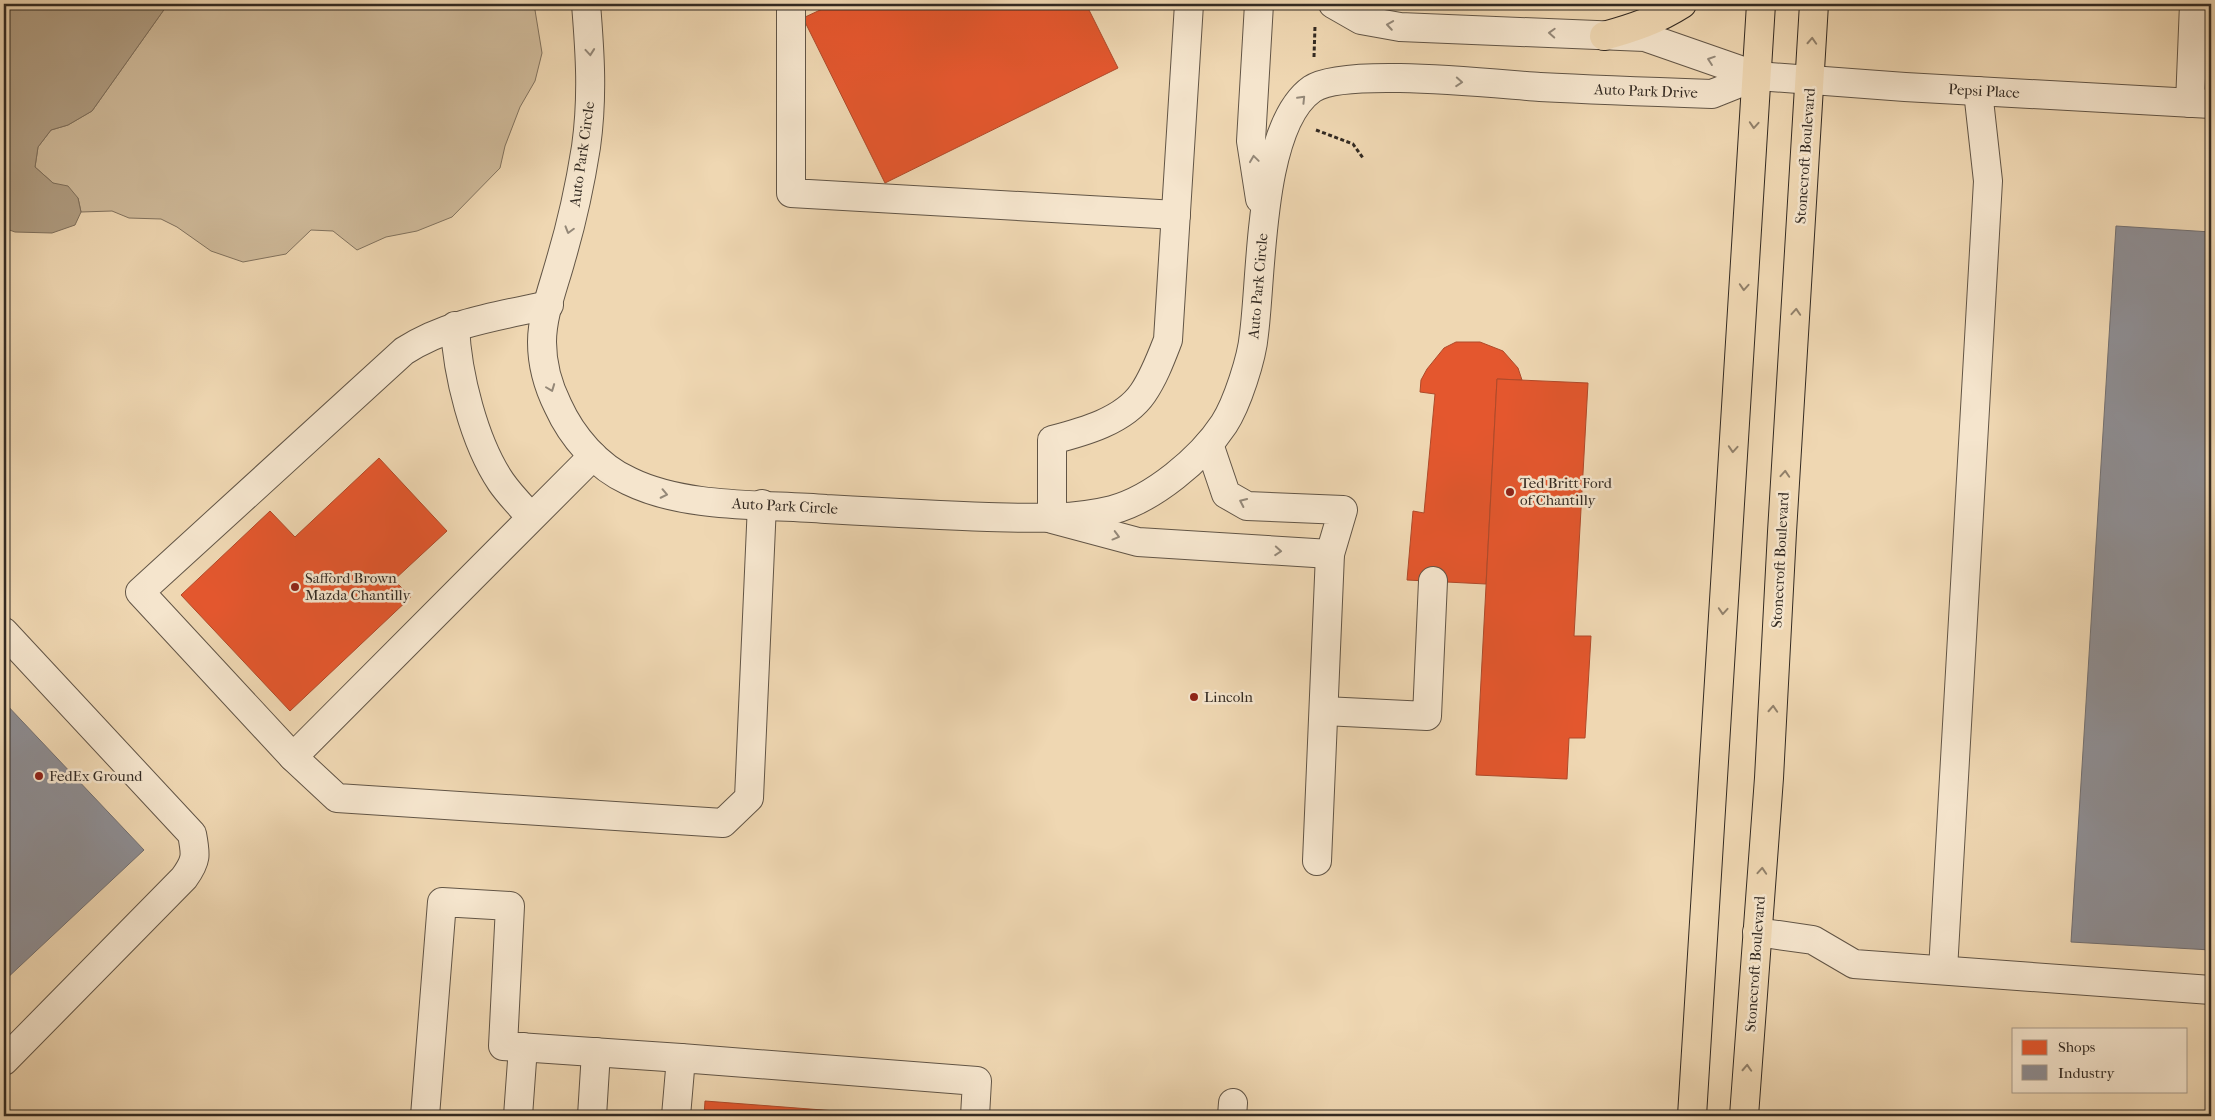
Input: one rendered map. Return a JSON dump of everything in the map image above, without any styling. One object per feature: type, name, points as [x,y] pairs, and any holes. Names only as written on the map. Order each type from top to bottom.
[{"type":"main road","points":[[1604,36],[1641,26],[1662,17],[1682,4]]},
{"type":"main road","points":[[1692,1116],[1761,4]]},
{"type":"main road","name":"Stonecroft Boulevard","points":[[1744,1116],[1769,778],[1814,4]]},
{"type":"street","name":"Auto Park Circle","points":[[586,4],[592,74],[586,143],[574,214],[548,305],[542,338],[544,370],[558,406],[571,431],[593,456],[624,480],[658,493],[709,503],[762,504],[964,516],[1052,518],[1114,509],[1145,495],[1175,476],[1209,444],[1226,421],[1234,404],[1254,340],[1263,225],[1278,141]]},
{"type":"street","points":[[791,4],[791,193],[1176,215]]},
{"type":"street","points":[[1189,4],[1168,340],[1142,395],[1127,410],[1090,428],[1052,440],[1052,518],[1138,542],[1330,554]]},
{"type":"street","name":"Auto Park Circle","points":[[1260,4],[1251,141],[1263,225]]},
{"type":"street","points":[[1333,4],[1361,20],[1400,27],[1645,37],[1757,76]]},
{"type":"street","points":[[2194,4],[2200,103]]},
{"type":"street","name":"Pepsi Place","points":[[1757,76],[1978,91],[2200,103]]},
{"type":"street","name":"Auto Park Drive","points":[[1278,141],[1295,107],[1313,88],[1333,81],[1399,78],[1712,94],[1757,76]]},
{"type":"street","points":[[1943,970],[1988,181],[1978,91]]},
{"type":"street","points":[[548,305],[454,326],[418,342],[391,362],[140,592],[293,757],[337,798],[723,823],[749,798],[762,504]]},
{"type":"street","points":[[454,326],[456,350],[463,385],[486,452],[500,481],[531,517]]},
{"type":"street","points":[[1209,444],[1226,494],[1247,506],[1343,510],[1330,554],[1317,861]]},
{"type":"street","points":[[293,757],[593,456]]},
{"type":"street","points":[[1324,711],[1427,716],[1433,582]]},
{"type":"street","points":[[4,632],[192,834],[194,848],[194,864],[184,878],[4,1061]]},
{"type":"street","points":[[425,1116],[442,902],[510,906],[503,1046],[977,1081],[975,1116]]},
{"type":"street","points":[[1757,932],[1813,940],[1854,964],[2211,990]]},
{"type":"street","points":[[518,1116],[524,1047]]},
{"type":"street","points":[[592,1116],[596,1052]]},
{"type":"street","points":[[676,1116],[681,1058]]},
{"type":"shaded area","points":[[4,4],[168,4],[92,111],[68,125],[51,130],[38,147],[35,167],[53,183],[68,186],[78,198],[81,212],[75,225],[52,233],[15,232],[4,228]]},
{"type":"shaded area","points":[[168,4],[534,4],[542,53],[535,81],[520,107],[505,146],[500,168],[452,217],[417,231],[386,237],[357,250],[333,231],[311,230],[286,254],[243,262],[211,251],[177,227],[161,219],[129,218],[112,211],[81,212],[78,198],[53,183],[35,167],[38,147],[51,130],[68,125],[92,111]]},
{"type":"building: Shops","points":[[833,4],[1086,4],[1118,68],[885,183],[803,18]]},
{"type":"building: Shops","points":[[1456,342],[1480,342],[1503,351],[1518,368],[1522,380],[1497,379],[1486,584],[1407,580],[1413,511],[1424,513],[1435,394],[1420,392],[1421,380],[1427,369],[1444,348]]},
{"type":"building: Shops","points":[[1497,379],[1588,383],[1574,636],[1591,636],[1585,738],[1569,738],[1567,779],[1476,775]]},
{"type":"building: Shops","name":"Safford Brown Mazda Chantilly","points":[[379,458],[447,531],[394,580],[411,597],[290,711],[181,595],[270,511],[295,537]]},
{"type":"building: Shops","points":[[705,1101],[901,1116],[704,1116]]},
{"type":"building: Industry","points":[[2116,226],[2211,232],[2211,950],[2071,942]]},
{"type":"building: Industry","name":"FedEx Ground","points":[[4,702],[144,850],[4,981]]},
{"type":"place","name":"Ted Britt Ford of Chantilly","points":[[1510,492]]},
{"type":"place","name":"Safford Brown Mazda Chantilly","points":[[295,587]]},
{"type":"place","name":"Lincoln","points":[[1194,697]]},
{"type":"place","name":"FedEx Ground","points":[[39,776]]}]
